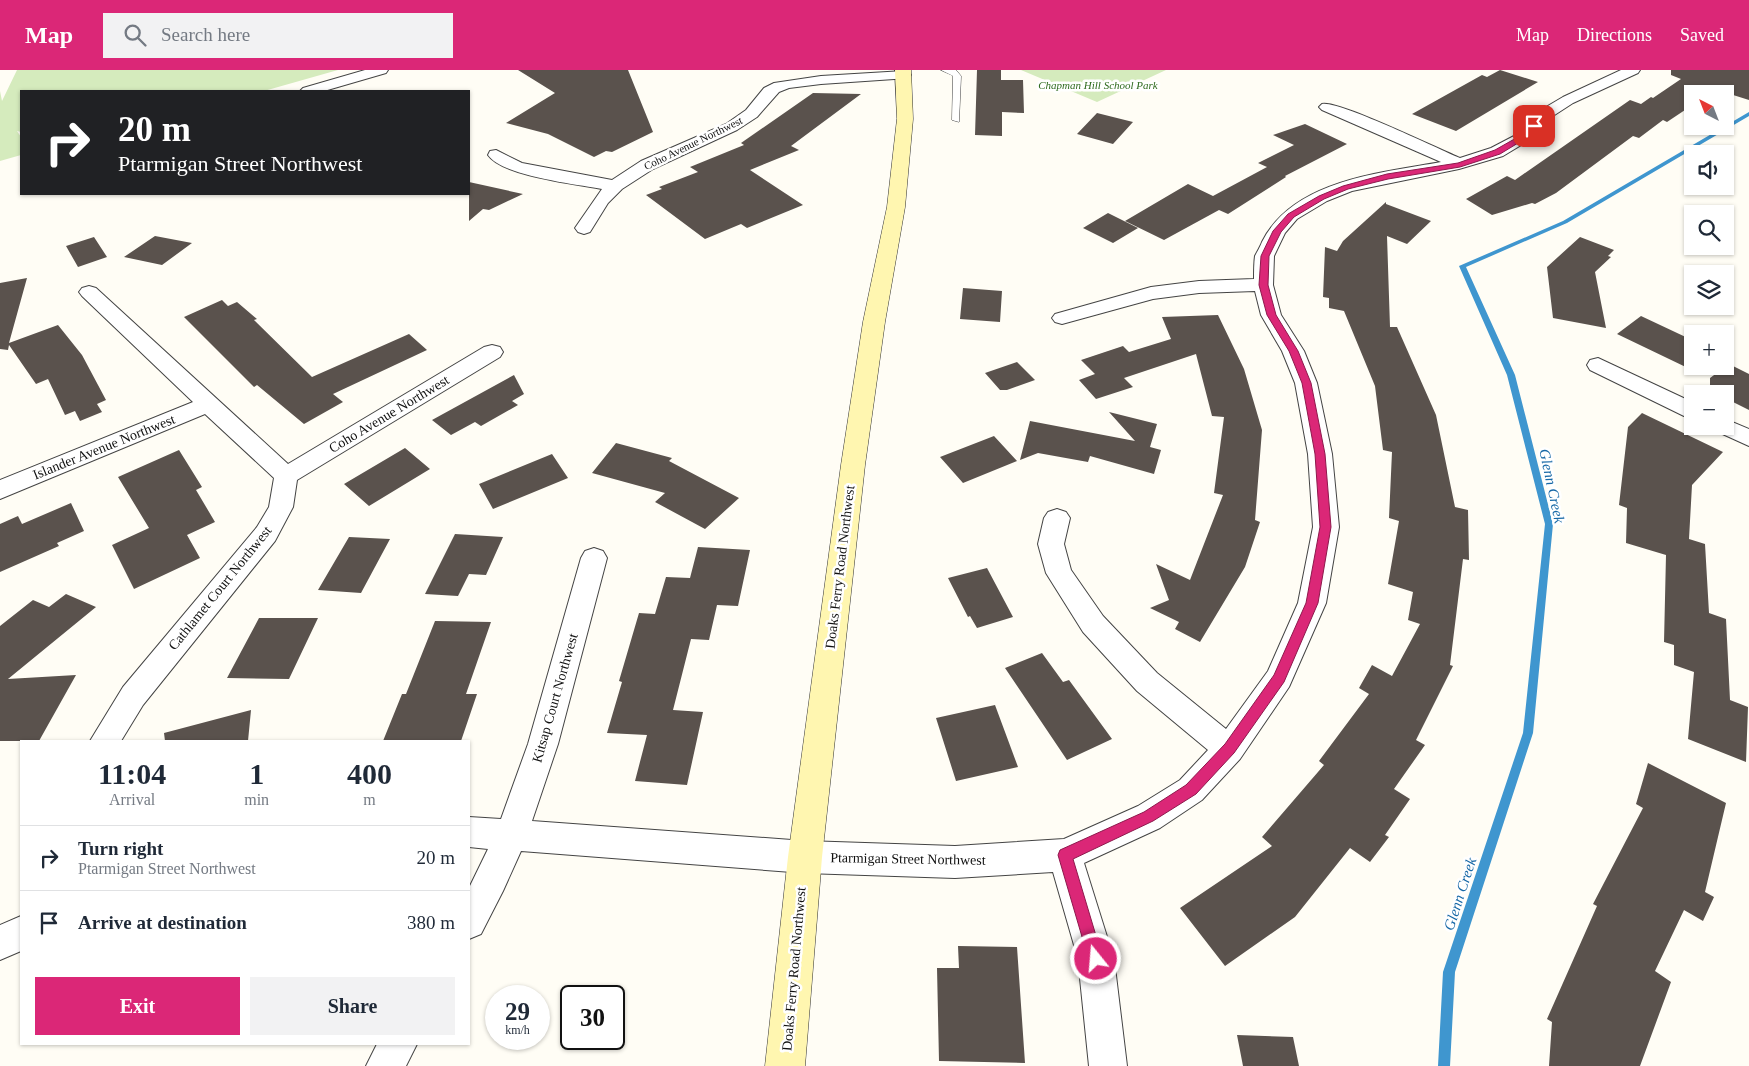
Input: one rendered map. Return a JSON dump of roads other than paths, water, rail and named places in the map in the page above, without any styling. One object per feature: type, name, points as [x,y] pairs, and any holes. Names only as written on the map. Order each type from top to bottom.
[{"type":"main road","name":"Doaks Ferry Road Northwest","points":[[785,1066],[805,857],[853,465],[874,322],[896,207],[905,119],[904,72]]},
{"type":"street","points":[[311,90],[381,70]]},
{"type":"street","name":"Ptarmigan Street Northwest","points":[[470,832],[805,857],[955,862],[1065,855],[1148,817],[1191,790],[1229,748],[1279,678],[1312,603],[1326,527],[1320,454],[1306,383],[1293,351],[1271,315],[1264,285],[1265,256],[1277,231],[1291,216],[1346,187],[1387,176],[1460,164],[1498,152],[1520,139],[1547,113],[1623,71]]},
{"type":"street","name":"Coho Avenue Northwest","points":[[584,228],[597,206],[615,186],[656,160],[702,141],[748,116],[768,92],[778,86],[904,72]]},
{"type":"street","points":[[1327,107],[1460,164]]},
{"type":"street","points":[[496,154],[517,166],[615,186]]},
{"type":"street","points":[[1062,318],[1151,293],[1199,287],[1264,285]]},
{"type":"street","points":[[89,292],[286,476]]},
{"type":"street","name":"Coho Avenue Northwest","points":[[286,476],[492,352]]},
{"type":"street","points":[[1598,365],[1684,407]]},
{"type":"street","name":"Islander Avenue Northwest","points":[[0,490],[208,404]]},
{"type":"street","points":[[1734,431],[1749,438]]},
{"type":"street","name":"Cathlamet Court Northwest","points":[[106,740],[133,696],[266,534],[281,506],[286,476]]},
{"type":"street","points":[[1057,518],[1051,544],[1059,574],[1093,624],[1147,682],[1229,748]]},
{"type":"street","name":"Kitsap Court Northwest","points":[[470,920],[484,896],[512,836],[530,788],[594,558]]},
{"type":"street","points":[[1065,855],[1096,959],[1108,1066]]},
{"type":"street","points":[[0,943],[20,933]]},
{"type":"street","points":[[385,1066],[397,1045]]},
{"type":"lane","points":[[944,70],[953,72],[957,76],[956,120]]},
{"type":"waterway","name":"Glenn Creek","points":[[1444,1066],[1449,972],[1528,733],[1549,524],[1511,375],[1462,266],[1565,222],[1749,114]]},
{"type":"park label","name":"Chapman Hill School Park","points":[[1098,85]]}]
